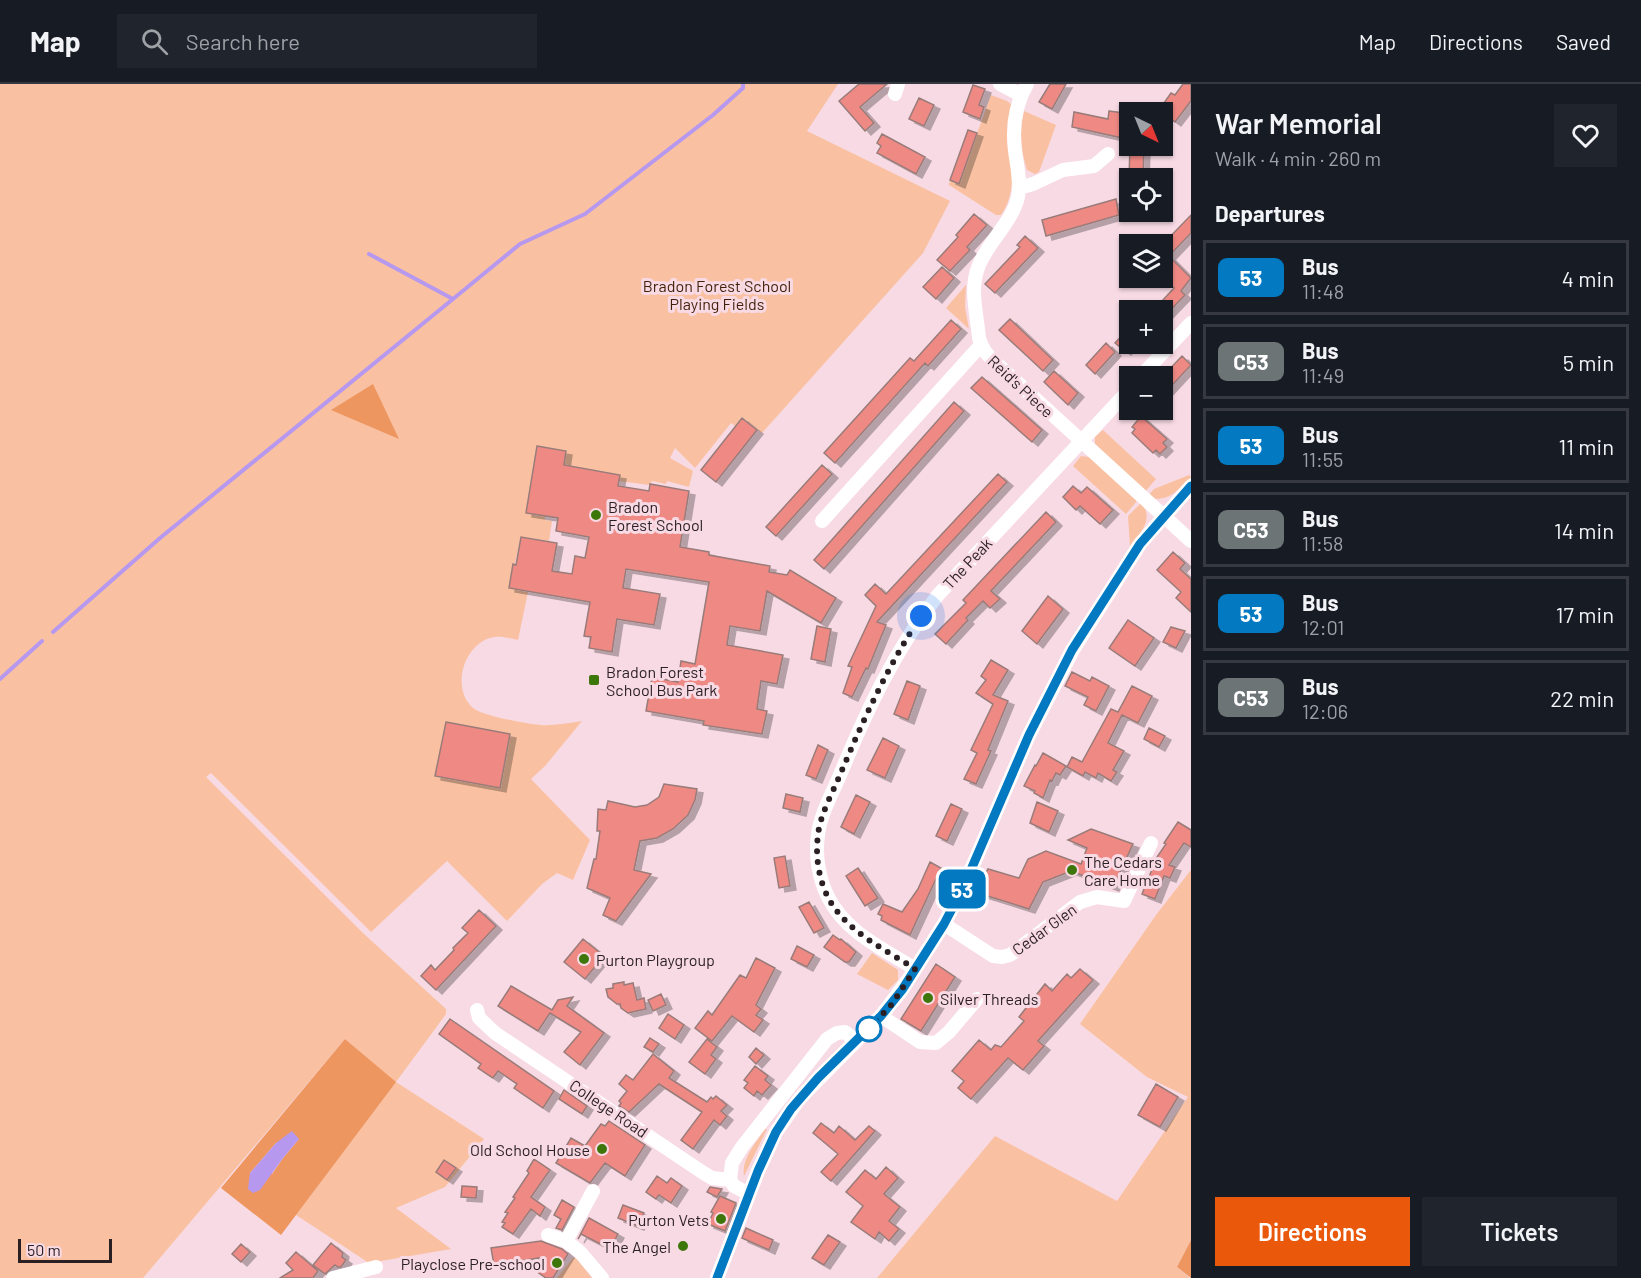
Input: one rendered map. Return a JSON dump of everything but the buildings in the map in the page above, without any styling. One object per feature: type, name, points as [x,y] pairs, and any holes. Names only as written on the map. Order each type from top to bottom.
[{"type":"street","points":[[1000,84],[1024,89]]},
{"type":"street","name":"Reid's Piece","points":[[1024,89],[1017,106],[1014,134],[1018,188],[1016,201],[978,267],[974,294],[981,345],[995,362],[1191,541]]},
{"type":"street","points":[[1018,188],[1033,184],[1063,170],[1095,165],[1108,154]]},
{"type":"street","points":[[1150,366],[1191,323]]},
{"type":"street","points":[[822,521],[981,345]]},
{"type":"street","points":[[1081,440],[1119,400]]},
{"type":"street","name":"The Peak","points":[[915,969],[859,934],[834,907],[820,874],[817,843],[820,824],[855,738],[889,669],[921,616],[1081,440]]},
{"type":"street","points":[[717,1278],[772,1140],[788,1114],[818,1078],[881,1016],[902,990],[944,924],[964,886],[1029,735],[1072,650],[1140,544],[1191,486]]},
{"type":"street","name":"Cedar Glen","points":[[944,924],[993,956],[1010,955],[1080,902],[1097,897],[1124,902],[1151,843]]},
{"type":"street","points":[[881,1016],[920,1042],[936,1043],[949,1032],[977,999]]},
{"type":"street","name":"College Road","points":[[477,1010],[479,1018],[490,1029],[702,1172],[712,1178],[730,1180],[734,1186],[749,1194]]},
{"type":"street","points":[[730,1180],[732,1163],[742,1147],[827,1039],[837,1033],[845,1032],[856,1041]]},
{"type":"street","points":[[567,1241],[593,1191]]},
{"type":"street","points":[[548,1235],[567,1241],[580,1252],[602,1278]]},
{"type":"street","points":[[333,1278],[376,1267]]},
{"type":"green space","name":"Bradon Forest School Playing Fields","points":[[0,84],[838,84],[807,131],[950,201],[923,253],[762,433],[742,417],[735,426],[731,423],[695,468],[675,448],[670,458],[693,471],[689,487],[667,481],[666,484],[652,481],[649,485],[619,481],[619,475],[564,465],[537,447],[526,513],[545,516],[545,520],[552,521],[549,541],[521,537],[509,588],[528,592],[518,640],[497,637],[480,643],[466,660],[462,682],[463,693],[468,702],[476,710],[488,715],[540,725],[582,721],[545,766],[531,779],[590,840],[573,880],[557,873],[542,884],[507,921],[447,861],[371,932],[211,773],[206,777],[363,933],[446,1009],[446,1014],[396,1082],[484,1139],[445,1187],[396,1208],[451,1249],[369,1263],[296,1215],[395,1082],[345,1039],[143,1278],[0,1278]]},
{"type":"green space","points":[[991,95],[1011,104],[1013,178],[1007,205],[1001,215],[996,215],[949,185],[950,180],[959,183]]},
{"type":"green space","points":[[1024,111],[1056,125],[1039,172],[1035,174],[1027,170],[1023,156],[1021,133]]},
{"type":"green space","points":[[966,285],[965,307],[969,329],[946,308]]},
{"type":"green space","points":[[1103,430],[1156,479],[1144,493],[1095,445],[1095,437]]},
{"type":"green space","points":[[1081,456],[1089,457],[1137,501],[1126,514],[1073,466]]},
{"type":"green space","points":[[1189,475],[1191,477],[1172,494],[1160,499],[1147,497],[1154,489]]},
{"type":"green space","points":[[1141,503],[1147,515],[1146,520],[1142,531],[1130,546],[1128,516]]},
{"type":"green space","points":[[1191,870],[1191,1240],[1177,1267],[1190,1278],[877,1278],[995,1136],[1117,1201],[1188,1097],[1147,1077],[1080,1024],[1156,915]]},
{"type":"green space","points":[[872,953],[898,970],[898,980],[888,990],[857,974]]},
{"type":"green space","points":[[767,1129],[744,1176],[747,1157]]},
{"type":"green space","points":[[573,1258],[576,1258],[592,1278],[557,1278]]},
{"type":"shaded area","points":[[373,384],[399,439],[331,410]]},
{"type":"shaded area","points":[[345,1039],[396,1082],[281,1235],[221,1188]],"holes":[[[299,1139],[272,1174],[250,1173],[276,1143]]]},
{"type":"shaded area","points":[[292,1131],[299,1139],[260,1190],[253,1193],[248,1189],[250,1173],[276,1143]]},
{"type":"shaded area","points":[[1191,1240],[1191,1278],[1177,1267]]},
{"type":"waterway","points":[[453,299],[520,244],[585,214],[713,115],[743,88],[743,84]]},
{"type":"waterway","points":[[53,632],[160,538],[453,299],[369,254]]},
{"type":"waterway","points":[[0,679],[42,641]]},
{"type":"bus line","name":"53","points":[[717,1278],[758,1171],[776,1132],[791,1109],[818,1078],[881,1016],[902,990],[944,924],[964,886],[1029,735],[1072,650],[1140,544],[1191,486]]},
{"type":"place","name":"Bradon Forest School","points":[[596,515]]},
{"type":"place","name":"Bradon Forest School Bus Park","points":[[594,680]]},
{"type":"place","name":"The Cedars Care Home","points":[[1072,870]]},
{"type":"place","name":"Purton Playgroup","points":[[584,959]]},
{"type":"place","name":"Silver Threads","points":[[928,998]]},
{"type":"place","name":"Old School House","points":[[602,1149]]},
{"type":"place","name":"Purton Vets","points":[[721,1219]]},
{"type":"place","name":"The Angel","points":[[683,1246]]},
{"type":"place","name":"Playclose Pre-school","points":[[557,1263]]},
{"type":"route","points":[[869,1029],[892,1004],[915,969],[859,934],[834,907],[820,874],[817,855],[818,833],[823,815],[855,738],[889,669],[921,616]]}]
